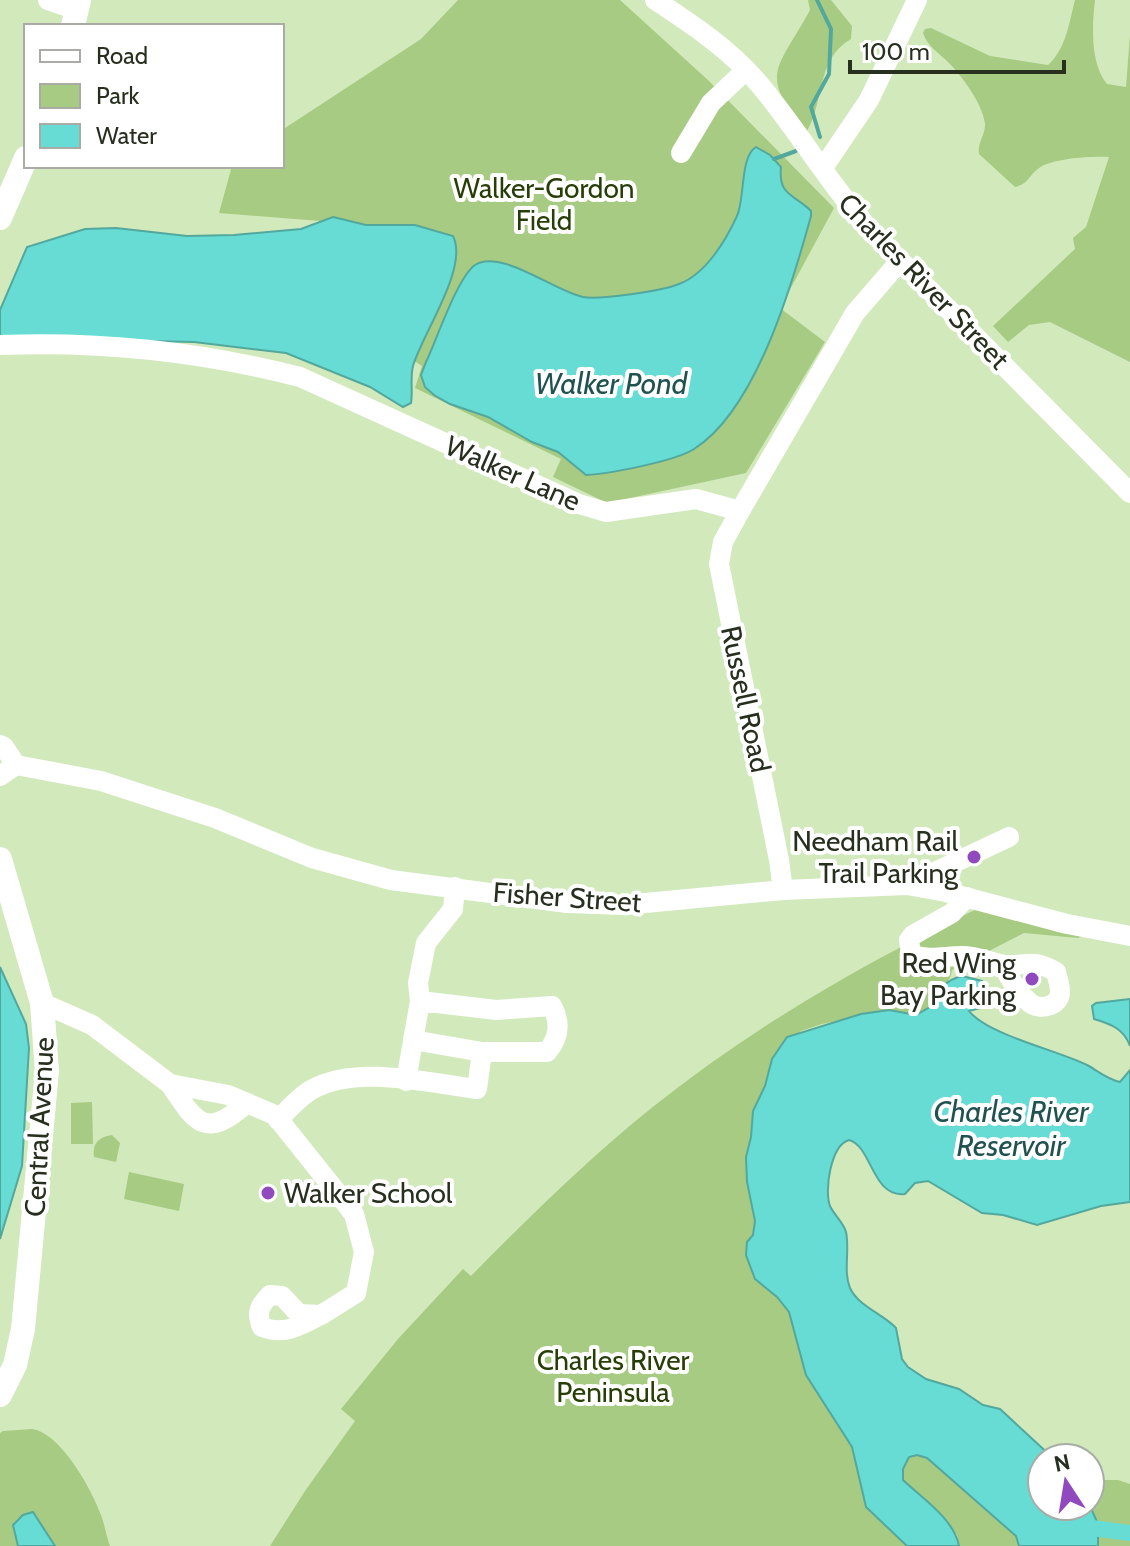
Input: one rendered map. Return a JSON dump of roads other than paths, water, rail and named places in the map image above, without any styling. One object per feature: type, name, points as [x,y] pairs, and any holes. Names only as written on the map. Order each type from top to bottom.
[{"type":"main road","points":[[0,218],[24,163]]},
{"type":"main road","name":"Central Avenue","points":[[0,859],[42,1003],[47,1071],[20,1270],[23,1329],[15,1365],[0,1395]]},
{"type":"street","points":[[48,0],[76,12]]},
{"type":"street","name":"Charles River Street","points":[[655,0],[722,47],[759,83],[842,198],[900,261],[1130,493]]},
{"type":"street","points":[[823,168],[869,100],[917,0]]},
{"type":"street","points":[[681,153],[711,103],[746,70]]},
{"type":"street","points":[[740,511],[855,313],[900,261]]},
{"type":"street","name":"Walker Lane","points":[[0,345],[179,352],[254,365],[300,377],[579,504],[606,512],[696,499],[740,511]]},
{"type":"street","name":"Russell Road","points":[[740,511],[723,542],[719,564],[783,890]]},
{"type":"street","name":"Fisher Street","points":[[0,745],[4,747],[8,770],[101,781],[215,818],[280,847],[391,880],[567,903],[624,905],[783,890],[907,885],[1130,936]]},
{"type":"street","points":[[907,885],[1009,837]]},
{"type":"street","points":[[406,1081],[426,943],[453,909],[455,887]]},
{"type":"street","points":[[967,897],[952,913],[913,935],[909,940],[911,954],[933,959],[968,956],[1003,965]]},
{"type":"street","points":[[413,1040],[482,1052],[547,1052],[554,1044],[559,1028],[552,1006],[496,1010],[420,1001]]},
{"type":"street","points":[[42,1003],[92,1025],[170,1084],[190,1115],[203,1123],[223,1121],[247,1103]]},
{"type":"street","points":[[278,1120],[311,1090],[339,1080],[371,1076],[477,1089],[482,1052]]},
{"type":"street","points":[[170,1084],[228,1095],[275,1115],[354,1214],[364,1252],[356,1293],[321,1315]]},
{"type":"water","name":"Walker Pond","points":[[756,147],[770,155],[781,167],[782,184],[788,194],[811,211],[811,216],[782,310],[753,376],[736,406],[716,431],[694,449],[658,462],[586,475],[558,452],[532,442],[488,417],[450,404],[425,387],[421,375],[426,362],[454,295],[475,265],[486,261],[513,266],[583,297],[631,294],[679,284],[698,273],[727,235],[739,209],[747,159]]},
{"type":"water","points":[[333,217],[366,225],[415,225],[453,236],[455,265],[450,283],[413,366],[411,403],[403,407],[370,387],[286,353],[194,342],[0,338],[0,310],[27,247],[85,229],[116,228],[187,236],[234,235],[301,229]]},
{"type":"water","points":[[0,967],[26,1024],[29,1048],[22,1166],[0,1239]]},
{"type":"water","name":"Charles River Reservoir","points":[[962,976],[982,981],[997,997],[992,1005],[969,1011],[991,1027],[1074,1059],[1115,1081],[1120,1082],[1130,1070],[1130,1202],[1101,1206],[1037,1225],[1003,1215],[982,1213],[928,1181],[915,1183],[905,1194],[894,1193],[879,1180],[857,1144],[849,1140],[833,1159],[828,1190],[830,1206],[846,1232],[848,1281],[859,1300],[896,1328],[902,1359],[908,1367],[926,1379],[959,1389],[983,1405],[1000,1409],[1036,1442],[1026,1442],[1026,1522],[1097,1522],[1098,1546],[1019,1546],[1016,1536],[927,1458],[917,1455],[909,1457],[903,1469],[903,1480],[944,1518],[959,1546],[907,1546],[866,1507],[852,1447],[806,1375],[789,1312],[777,1297],[755,1279],[746,1255],[755,1221],[747,1182],[746,1157],[753,1111],[765,1086],[772,1059],[787,1037],[861,1014],[889,1010],[916,1015],[935,1004],[941,989]]},
{"type":"water","name":"Charles River Reservoir","points":[[1130,999],[1130,1046],[1116,1028],[1094,1019],[1092,1006]]},
{"type":"water","points":[[33,1512],[55,1546],[18,1546],[13,1525],[23,1515]]},
{"type":"waterway","points":[[817,0],[831,29],[829,74],[811,107],[820,137]]},
{"type":"waterway","points":[[774,159],[796,151]]},
{"type":"waterway","points":[[1077,1526],[1130,1533]]},
{"type":"place","name":"Needham Rail Trail Parking","points":[[974,857]]},
{"type":"place","name":"Red Wing Bay Parking","points":[[1032,979]]},
{"type":"place","name":"Walker School","points":[[268,1193]]},
{"type":"park label","name":"Walker-Gordon Field","points":[[544,204]]},
{"type":"park label","name":"Charles River Peninsula","points":[[613,1376]]}]
